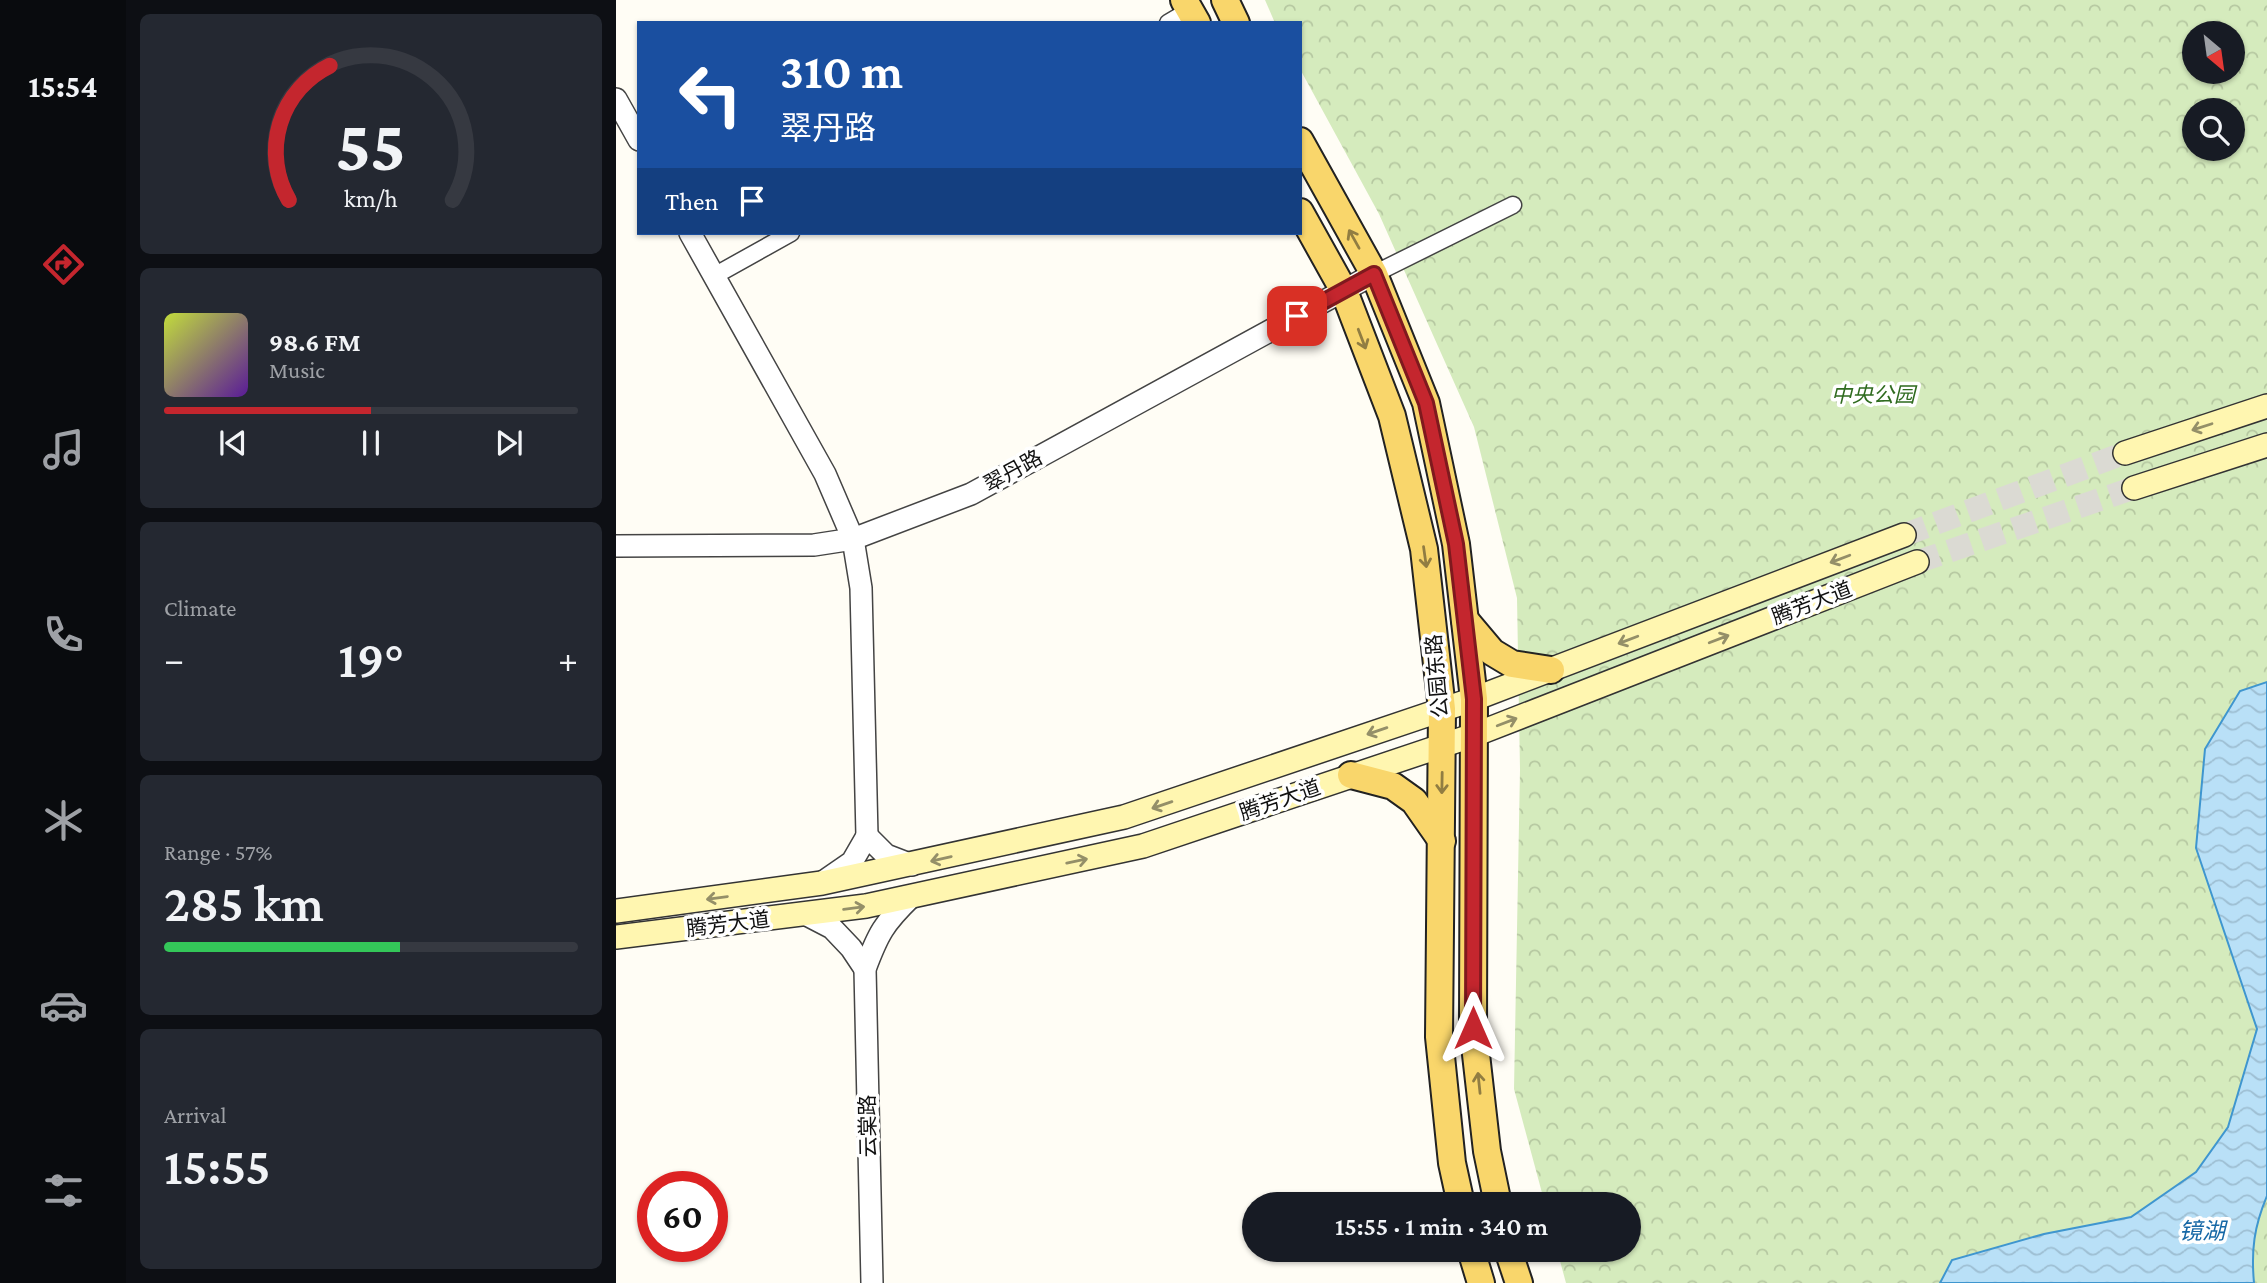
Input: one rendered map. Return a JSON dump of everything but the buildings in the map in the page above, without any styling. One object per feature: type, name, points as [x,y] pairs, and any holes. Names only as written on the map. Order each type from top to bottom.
[{"type":"main road","points":[[1225,0],[1235,21]]},
{"type":"main road","name":"公园东路","points":[[1302,145],[1374,274],[1426,403],[1456,544],[1474,699],[1473,1028],[1487,1151],[1496,1192]]},
{"type":"main road","name":"公园东路","points":[[1302,216],[1344,291],[1392,416],[1424,549],[1442,709],[1439,1037],[1452,1163],[1458,1192]]},
{"type":"main road","points":[[2125,453],[2267,406]]},
{"type":"main road","points":[[2134,488],[2267,445]]},
{"type":"main road","name":"腾芳大道","points":[[616,911],[822,883],[1124,817],[1474,699],[1904,535]]},
{"type":"main road","name":"腾芳大道","points":[[616,937],[866,906],[1143,846],[1474,734],[1917,562]]},
{"type":"main road","points":[[1465,620],[1492,652],[1512,664],[1551,670]]},
{"type":"main road","points":[[1351,775],[1393,786],[1414,801],[1442,841]]},
{"type":"main road","points":[[1475,1262],[1481,1283]]},
{"type":"main road","points":[[1512,1262],[1519,1283]]},
{"type":"street","points":[[616,99],[637,136]]},
{"type":"street","points":[[1374,274],[1513,205]]},
{"type":"street","points":[[692,235],[825,474],[853,540],[861,588],[867,836],[852,862],[822,883]]},
{"type":"street","points":[[714,276],[788,235]]},
{"type":"street","name":"翠丹路","points":[[616,545],[814,545],[853,540],[971,494],[1374,274]]},
{"type":"street","points":[[867,836],[886,855],[912,865]]},
{"type":"street","points":[[865,969],[874,943],[887,920],[911,897]]},
{"type":"street","points":[[805,914],[832,928],[851,948],[865,969]]},
{"type":"street","name":"云棠路","points":[[865,969],[872,1283]]},
{"type":"green space","name":"中央公园","points":[[1265,0],[2267,0],[2267,1283],[1566,1283],[1560,1262],[1641,1262],[1641,1192],[1542,1192],[1514,1089],[1520,770],[1517,598],[1474,427],[1379,214],[1302,73],[1302,21],[1274,21]]},
{"type":"water","name":"镜湖","points":[[2267,682],[2267,1196],[2254,1239],[2254,1283],[1940,1283],[1952,1260],[2044,1234],[2131,1217],[2196,1172],[2228,1127],[2257,1029],[2196,848],[2205,749],[2240,691]]},
{"type":"tunnel","points":[[1904,535],[2125,453]]},
{"type":"tunnel","points":[[1917,562],[2134,488]]},
{"type":"route","points":[[1297,316],[1374,274],[1426,403],[1456,544],[1474,699],[1473,1028]]}]
